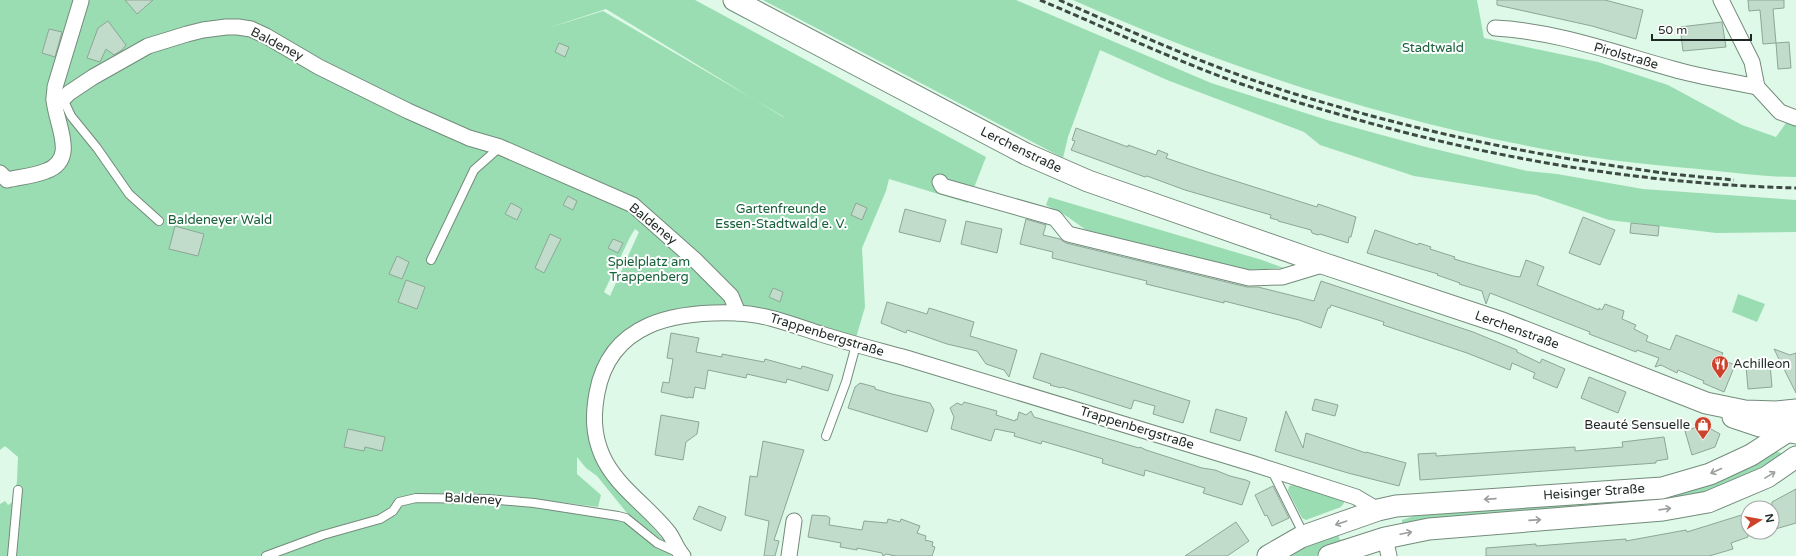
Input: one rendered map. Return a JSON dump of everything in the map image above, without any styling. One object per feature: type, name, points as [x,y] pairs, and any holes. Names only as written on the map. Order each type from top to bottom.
[{"type":"main road","name":"Lerchenstraße","points":[[734,0],[1026,154],[1088,181],[1324,264],[1502,323],[1706,403],[1745,411],[1792,425]]},
{"type":"main road","name":"Lerchenstraße","points":[[1706,403],[1722,413],[1742,420],[1792,425]]},
{"type":"main road","points":[[1742,420],[1753,433],[1754,447],[1751,455]]},
{"type":"main road","name":"Heisinger Straße","points":[[1268,556],[1304,536],[1378,510],[1396,506],[1662,488],[1710,474],[1751,455],[1792,425]]},
{"type":"main road","name":"Heisinger Straße","points":[[1329,556],[1387,547],[1429,529],[1663,510],[1708,502],[1767,477],[1796,457]]},
{"type":"main road","points":[[1378,510],[1387,547]]},
{"type":"street","points":[[1722,0],[1752,62],[1757,87],[1780,112],[1796,118]]},
{"type":"street","points":[[0,173],[7,180],[29,176],[46,171],[56,166],[62,160],[64,149],[58,100],[58,76],[81,1]]},
{"type":"street","name":"Baldeney","points":[[58,100],[93,77],[148,46],[187,34],[226,27],[238,27],[251,30],[266,36],[318,66],[408,111],[469,138],[500,147],[633,205],[694,259],[731,296],[738,313]]},
{"type":"street","name":"Pirolstraße","points":[[1495,28],[1519,30],[1607,49],[1674,70],[1757,87]]},
{"type":"street","points":[[940,182],[942,186],[1055,218],[1068,234],[1249,278],[1282,277],[1324,264]]},
{"type":"street","name":"Trappenbergstraße","points":[[682,555],[669,533],[623,485],[605,461],[596,437],[593,421],[598,387],[607,364],[617,349],[630,336],[644,327],[660,321],[686,315],[711,313],[762,315],[1356,497],[1378,510]]},
{"type":"street","points":[[789,556],[794,521]]},
{"type":"lane","points":[[58,100],[97,148],[129,194],[159,221]]},
{"type":"lane","points":[[432,260],[474,170],[500,147]]},
{"type":"lane","points":[[826,436],[846,382],[856,345]]},
{"type":"lane","points":[[1272,471],[1304,536]]},
{"type":"lane","points":[[12,556],[18,490]]},
{"type":"lane","name":"Baldeney","points":[[266,556],[323,534],[373,522],[387,516],[399,502],[424,497],[488,499],[534,503],[618,516],[626,518],[657,543],[682,555]]},
{"type":"green space","name":"Baldeneyer Wald","points":[[0,0],[695,0],[986,157],[968,203],[889,179],[886,191],[862,248],[865,307],[856,338],[768,311],[744,306],[729,286],[734,310],[711,310],[622,341],[591,429],[636,509],[668,545],[627,513],[597,476],[586,468],[577,457],[577,474],[601,495],[598,507],[511,496],[512,505],[558,510],[618,520],[631,524],[672,556],[0,556],[0,504],[5,501],[8,505],[14,501],[18,457],[5,446],[0,450]],"holes":[[[606,9],[759,102],[603,11],[545,29]],[[635,229],[639,232],[610,296],[604,292]]]},
{"type":"green space","points":[[763,0],[1016,0],[1211,83],[1327,120],[1422,146],[1527,171],[1557,174],[1643,189],[1796,200],[1796,232],[1716,233],[1609,220],[1536,195],[1414,176],[1320,145],[1304,132],[1167,80],[1100,50],[1068,137],[1063,158]]},
{"type":"green space","name":"Stadtwald","points":[[1073,0],[1477,0],[1484,38],[1598,62],[1668,85],[1742,125],[1776,137],[1786,123],[1796,123],[1796,177],[1755,175],[1592,157],[1497,140],[1435,125],[1373,109],[1251,71],[1191,49]]},
{"type":"green space","points":[[1049,197],[1262,260],[1284,268],[1248,270],[1086,230],[1068,217],[1046,205]]},
{"type":"green space","points":[[1738,294],[1765,304],[1757,322],[1732,312]]},
{"type":"green space","points":[[1774,450],[1783,454],[1758,469],[1698,498],[1406,524],[1402,523],[1402,520],[1414,516],[1468,512],[1554,501],[1623,496]]},
{"type":"green space","points":[[1294,485],[1343,499],[1344,503],[1341,507],[1306,520],[1302,518],[1288,491],[1289,486]]},
{"type":"green space","points":[[1336,529],[1340,540],[1348,538],[1350,542],[1316,556],[1279,556]]},
{"type":"building","points":[[125,0],[153,0],[137,14]]},
{"type":"building","points":[[1497,0],[1605,0],[1643,10],[1636,39],[1592,26],[1497,5]]},
{"type":"building","points":[[1748,0],[1784,0],[1784,8],[1773,9],[1776,43],[1763,44],[1760,10],[1749,11]]},
{"type":"building","points":[[108,21],[126,45],[122,50],[114,55],[106,49],[100,62],[87,58],[98,28]]},
{"type":"building","points":[[1722,22],[1726,47],[1683,51],[1680,27]]},
{"type":"building","points":[[49,29],[62,32],[55,57],[42,53]]},
{"type":"building","points":[[1789,42],[1791,68],[1778,69],[1776,43]]},
{"type":"building","points":[[559,43],[569,47],[565,57],[555,52]]},
{"type":"building","points":[[1076,128],[1128,147],[1128,145],[1156,155],[1158,150],[1168,154],[1166,158],[1207,172],[1317,207],[1318,204],[1356,217],[1351,237],[1349,237],[1348,243],[1320,234],[1318,235],[1312,233],[1311,230],[1270,218],[1271,215],[1185,190],[1147,176],[1145,177],[1071,150],[1075,141],[1072,140]]},
{"type":"building","points":[[568,196],[577,201],[573,210],[563,205]]},
{"type":"building","points":[[511,203],[522,209],[517,220],[505,214]]},
{"type":"building","points":[[856,203],[867,208],[862,220],[851,215]]},
{"type":"building","points":[[905,209],[946,220],[940,242],[899,232]]},
{"type":"building","points":[[1583,217],[1615,230],[1600,265],[1569,253]]},
{"type":"building","points":[[1026,219],[1046,225],[1043,235],[1060,239],[1066,243],[1247,287],[1258,287],[1314,301],[1321,281],[1473,332],[1517,350],[1517,352],[1540,363],[1542,359],[1565,369],[1557,388],[1533,378],[1535,373],[1512,363],[1510,370],[1467,353],[1383,325],[1384,322],[1331,305],[1330,308],[1328,308],[1321,328],[1299,320],[1224,301],[1224,303],[1146,284],[1147,281],[1052,258],[1053,252],[1020,244]]},
{"type":"building","points":[[966,221],[1002,229],[997,253],[961,244]]},
{"type":"building","points":[[1631,223],[1659,226],[1658,236],[1630,233]]},
{"type":"building","points":[[175,226],[204,234],[198,256],[169,249]]},
{"type":"building","points":[[1375,230],[1418,245],[1419,243],[1431,247],[1430,249],[1455,257],[1454,259],[1513,276],[1520,277],[1526,260],[1544,267],[1537,285],[1599,310],[1599,308],[1602,310],[1605,304],[1624,311],[1622,319],[1636,325],[1634,329],[1648,336],[1646,341],[1670,350],[1676,335],[1723,353],[1720,359],[1735,365],[1724,392],[1703,383],[1704,381],[1678,370],[1677,373],[1661,365],[1655,367],[1659,358],[1637,350],[1636,352],[1589,334],[1590,332],[1490,293],[1486,304],[1482,291],[1459,284],[1460,283],[1437,275],[1438,274],[1367,253]]},
{"type":"building","points":[[550,234],[561,239],[544,273],[535,268]]},
{"type":"building","points":[[613,239],[623,243],[618,253],[608,248]]},
{"type":"building","points":[[397,256],[409,262],[402,279],[389,274]]},
{"type":"building","points":[[406,280],[425,287],[417,309],[398,302]]},
{"type":"building","points":[[773,288],[783,292],[780,302],[769,297]]},
{"type":"building","points":[[887,302],[927,314],[929,308],[974,322],[970,336],[1017,350],[1009,377],[1004,370],[986,364],[977,351],[947,344],[907,330],[906,333],[881,323]]},
{"type":"building","points":[[671,333],[699,338],[696,352],[722,357],[722,354],[764,362],[765,359],[801,369],[802,366],[833,375],[828,391],[787,379],[786,383],[747,374],[746,378],[708,370],[705,389],[695,387],[693,398],[661,392],[663,382],[669,383],[673,359],[667,358]]},
{"type":"building","points":[[1774,349],[1790,355],[1796,353],[1796,393]]},
{"type":"building","points":[[1041,353],[1190,401],[1183,423],[1153,414],[1155,406],[1134,400],[1131,409],[1062,387],[1050,385],[1051,384],[1033,378]]},
{"type":"building","points":[[1770,364],[1772,387],[1748,389],[1746,366]]},
{"type":"building","points":[[1589,377],[1626,392],[1618,413],[1581,398]]},
{"type":"building","points":[[860,383],[892,394],[930,403],[934,410],[927,432],[848,408],[855,387]]},
{"type":"building","points":[[1315,399],[1338,405],[1335,416],[1312,410]]},
{"type":"building","points":[[964,402],[997,411],[996,415],[1015,421],[1016,419],[1017,420],[1019,412],[1026,415],[1031,411],[1034,417],[1139,448],[1140,447],[1202,468],[1215,470],[1250,482],[1242,505],[1203,493],[1205,488],[1145,470],[1144,476],[1102,463],[1103,459],[1042,441],[1041,444],[1014,436],[1015,433],[995,429],[991,441],[951,429],[954,417],[950,408],[957,403],[962,405]]},
{"type":"building","points":[[1216,409],[1247,418],[1240,441],[1210,432]]},
{"type":"building","points":[[1286,411],[1303,448],[1306,433],[1366,453],[1406,463],[1399,486],[1348,473],[1275,451]]},
{"type":"building","points":[[661,415],[699,422],[697,434],[686,442],[683,460],[655,455]]},
{"type":"building","points":[[1709,423],[1711,429],[1720,434],[1715,447],[1692,455],[1685,431]]},
{"type":"building","points":[[348,429],[385,437],[382,451],[365,447],[364,451],[344,447]]},
{"type":"building","points":[[1664,437],[1668,459],[1656,461],[1656,463],[1420,480],[1418,454],[1436,453],[1436,456],[1575,447],[1575,451],[1623,447],[1622,442]]},
{"type":"building","points":[[763,441],[804,450],[774,540],[779,541],[775,556],[764,556],[769,521],[745,515],[750,476],[757,477]]},
{"type":"building","points":[[1273,486],[1289,518],[1272,526],[1267,515],[1265,516],[1255,495]]},
{"type":"building","points":[[1796,489],[1796,523],[1780,528],[1780,500],[1776,500]]},
{"type":"building","points":[[699,506],[726,517],[721,531],[693,519]]},
{"type":"building","points":[[812,515],[827,516],[830,518],[829,525],[862,530],[864,521],[887,523],[888,519],[900,522],[901,519],[920,526],[917,533],[926,536],[925,540],[933,542],[932,546],[935,547],[932,556],[896,556],[886,554],[883,556],[882,553],[857,548],[857,550],[840,547],[841,543],[808,537]]},
{"type":"building","points":[[1740,515],[1740,540],[1731,543],[1733,549],[1709,556],[1486,556],[1486,548],[1536,544],[1536,546],[1626,539],[1626,541],[1686,530],[1687,532]]},
{"type":"building","points":[[1236,522],[1249,541],[1227,556],[1185,556]]},
{"type":"railway","points":[[1040,0],[1152,49],[1226,78],[1300,103],[1394,130],[1451,144],[1565,166],[1680,181],[1796,188]]},
{"type":"railway","points":[[1059,0],[1117,26],[1235,74],[1338,107],[1424,129],[1511,148],[1599,164],[1734,180]]},
{"type":"place","name":"Achilleon","points":[[1720,379]]},
{"type":"place","name":"Beauté Sensuelle","points":[[1703,440]]},
{"type":"park label","name":"Gartenfreunde Essen-Stadtwald e. V.","points":[[781,216]]},
{"type":"park label","name":"Spielplatz am Trappenberg","points":[[649,270]]}]
